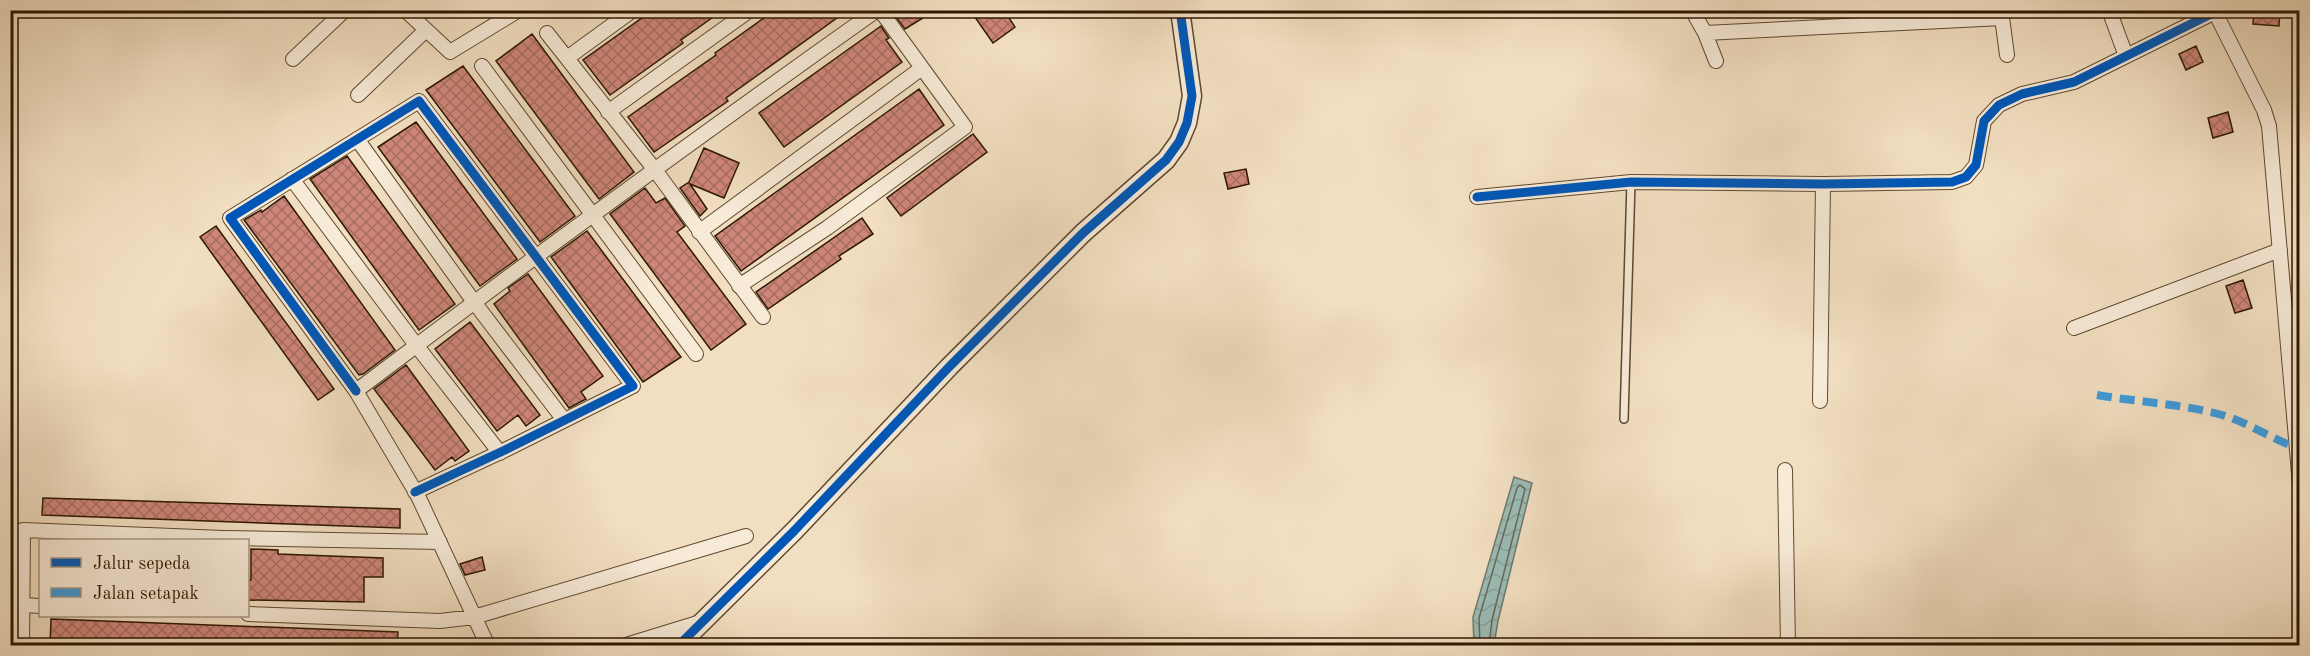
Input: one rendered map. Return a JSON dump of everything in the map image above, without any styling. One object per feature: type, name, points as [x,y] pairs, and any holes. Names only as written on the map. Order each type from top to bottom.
[{"type":"street","points":[[293,59],[345,10]]},
{"type":"street","points":[[405,10],[450,52],[519,10]]},
{"type":"street","points":[[567,58],[633,10]]},
{"type":"street","points":[[608,112],[750,10]]},
{"type":"street","points":[[356,391],[534,257],[879,10],[964,128],[827,228],[740,286]]},
{"type":"street","points":[[678,645],[795,530],[950,366],[1066,249],[1166,160],[1179,142],[1187,123],[1192,96],[1180,10]]},
{"type":"street","points":[[1692,10],[1705,33],[1716,61]]},
{"type":"street","points":[[2109,10],[2126,56]]},
{"type":"street","points":[[1477,197],[1630,182],[1823,184],[1952,182],[1966,177],[1976,165],[1984,121],[1999,105],[2022,94],[2074,82],[2215,11],[2264,110],[2269,126],[2300,485]]},
{"type":"street","points":[[1705,33],[2001,14],[2007,55]]},
{"type":"street","points":[[358,96],[426,30]]},
{"type":"street","points":[[547,33],[655,170],[763,317]]},
{"type":"street","points":[[482,66],[696,354]]},
{"type":"street","points":[[699,232],[922,68]]},
{"type":"street","points":[[416,492],[500,453],[633,386],[419,101],[230,218],[356,391],[416,492],[488,645]]},
{"type":"street","points":[[357,139],[474,302],[564,420]]},
{"type":"street","points":[[292,179],[500,453]]},
{"type":"street","points":[[1820,401],[1823,184]]},
{"type":"street","points":[[2074,328],[2280,250]]},
{"type":"street","points":[[1785,470],[1788,645]]},
{"type":"street","points":[[22,645],[23,530],[223,538],[440,542]]},
{"type":"street","points":[[249,614],[440,621],[474,617],[746,536]]},
{"type":"street","points":[[22,605],[39,606]]},
{"type":"street","points":[[623,645],[703,621]]},
{"type":"lane","points":[[1624,419],[1630,182]]},
{"type":"water","points":[[1514,477],[1532,483],[1494,645],[1474,645],[1473,617]]},
{"type":"building","points":[[653,10],[723,10],[681,40],[683,43],[610,95],[583,60]]},
{"type":"building","points":[[775,10],[848,10],[726,98],[728,101],[654,152],[628,117]]},
{"type":"building","points":[[903,10],[936,10],[905,29],[895,16]]},
{"type":"building","points":[[970,10],[1004,10],[1015,27],[993,43]]},
{"type":"building","points":[[2254,10],[2280,10],[2279,26],[2253,24]]},
{"type":"building","points":[[881,26],[889,38],[886,40],[902,62],[784,147],[759,113]]},
{"type":"building","points":[[532,34],[634,172],[599,199],[496,61]]},
{"type":"building","points":[[2196,46],[2203,62],[2186,70],[2179,54]]},
{"type":"building","points":[[463,66],[575,216],[540,242],[426,90]]},
{"type":"building","points":[[919,89],[944,125],[741,271],[715,236]]},
{"type":"building","points":[[2228,112],[2233,132],[2213,138],[2208,118]]},
{"type":"building","points":[[416,122],[517,259],[480,286],[378,147]]},
{"type":"building","points":[[973,134],[987,152],[901,216],[887,198]]},
{"type":"building","points":[[704,148],[739,163],[724,198],[690,184],[707,209],[700,216],[680,188],[689,182]]},
{"type":"building","points":[[347,156],[455,304],[419,330],[310,179]]},
{"type":"building","points":[[1246,169],[1249,184],[1228,189],[1224,173]]},
{"type":"building","points":[[645,188],[656,203],[665,198],[685,226],[677,232],[746,324],[711,350],[610,214]]},
{"type":"building","points":[[284,196],[395,350],[363,374],[359,375],[244,220],[261,210],[262,212]]},
{"type":"building","points":[[862,218],[873,234],[839,256],[841,259],[768,309],[756,292]]},
{"type":"building","points":[[216,226],[334,389],[318,400],[200,237]]},
{"type":"building","points":[[587,231],[681,357],[643,382],[551,257]]},
{"type":"building","points":[[528,274],[603,376],[581,392],[586,399],[569,408],[494,304],[510,291],[508,288]]},
{"type":"building","points":[[2243,280],[2252,308],[2235,313],[2226,286]]},
{"type":"building","points":[[470,322],[540,415],[526,426],[518,415],[497,431],[435,349]]},
{"type":"building","points":[[406,365],[469,451],[455,461],[452,457],[435,470],[374,389]]},
{"type":"building","points":[[43,498],[400,509],[400,528],[42,515]]},
{"type":"building","points":[[251,549],[278,550],[278,554],[383,558],[383,577],[364,577],[364,602],[249,600],[249,580],[251,580]]},
{"type":"building","points":[[482,557],[485,570],[465,575],[460,564]]},
{"type":"building","points":[[51,619],[398,632],[397,645],[264,645],[85,639],[85,645],[50,645]]},
{"type":"marked path","points":[[2097,395],[2207,411],[2240,422],[2295,447]]},
{"type":"cycle path","points":[[678,646],[795,530],[949,367],[1083,233],[1166,160],[1179,142],[1187,123],[1192,96],[1180,10]]},
{"type":"cycle path","points":[[1477,197],[1631,182],[1823,184],[1952,182],[1966,177],[1976,165],[1984,121],[1999,105],[2022,94],[2074,82],[2215,12]]},
{"type":"cycle path","points":[[356,391],[230,218],[419,101],[633,386],[415,492]]}]
